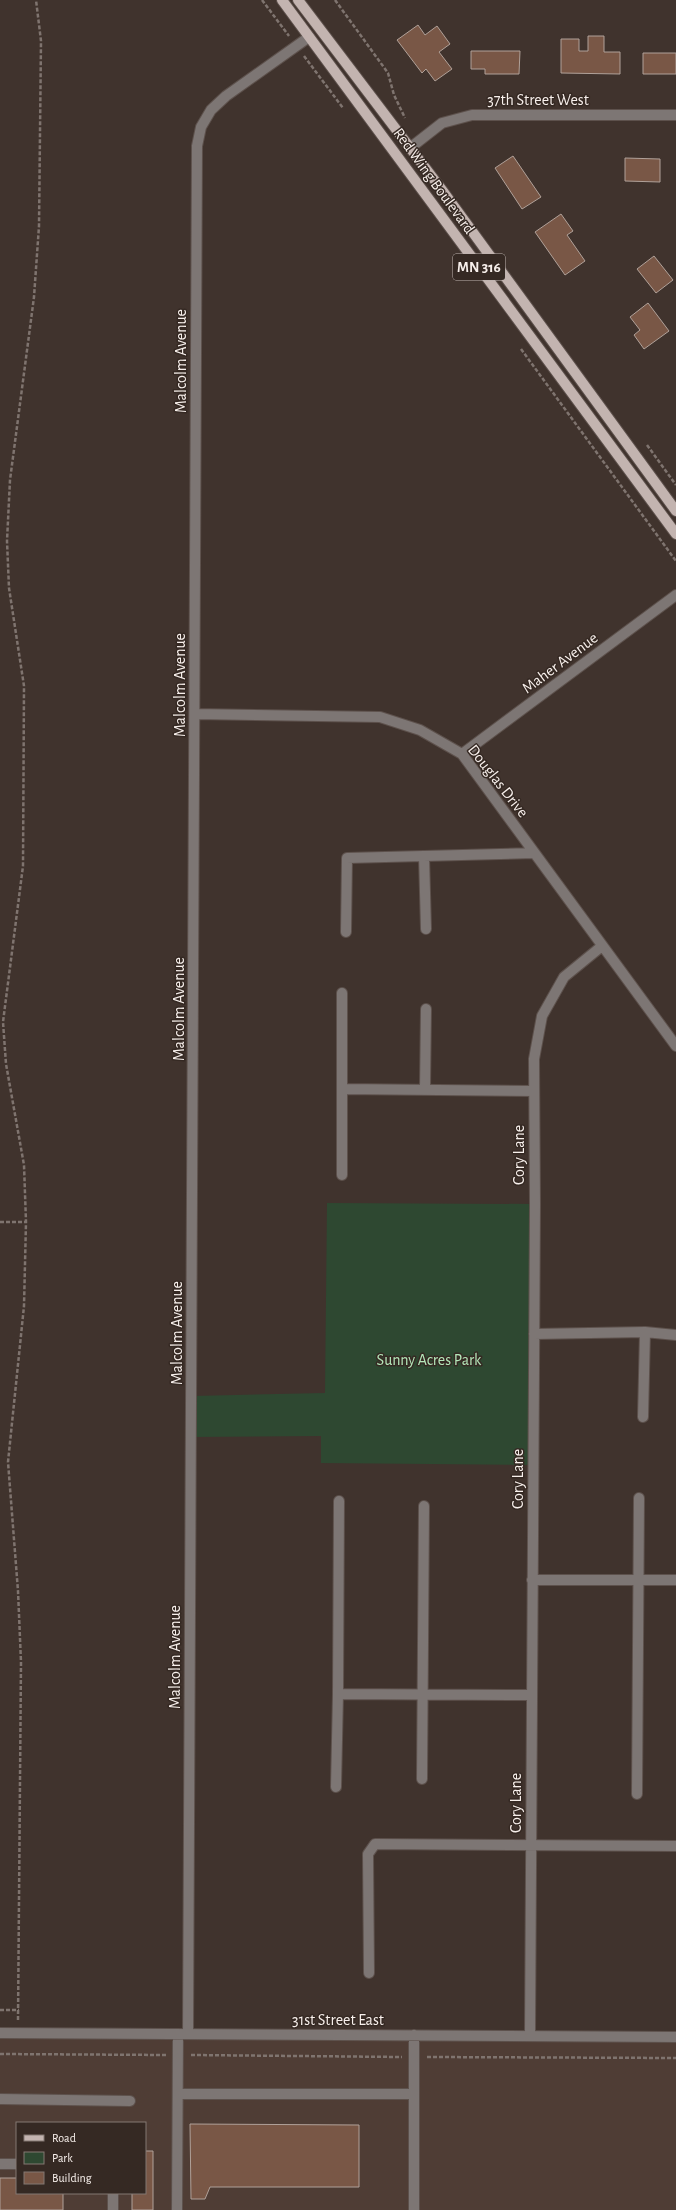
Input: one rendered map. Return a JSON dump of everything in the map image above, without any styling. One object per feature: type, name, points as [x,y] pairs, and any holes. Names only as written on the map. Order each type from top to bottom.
[{"type":"main road","name":"Red Wing Boulevard","points":[[282,0],[676,534]]},
{"type":"main road","name":"Red Wing Boulevard","points":[[298,0],[410,148],[676,511]]},
{"type":"street","name":"Malcolm Avenue","points":[[177,2210],[178,2055],[183,2034],[195,714],[197,146],[201,127],[211,110],[226,96],[309,37]]},
{"type":"street","name":"37th Street West","points":[[410,148],[442,123],[472,115],[676,115]]},
{"type":"street","name":"Maher Avenue","points":[[462,754],[676,595]]},
{"type":"street","name":"Douglas Drive","points":[[195,714],[380,717],[420,730],[462,754],[676,1046]]},
{"type":"street","points":[[346,932],[347,858],[534,853]]},
{"type":"street","points":[[424,856],[426,929]]},
{"type":"street","name":"Cory Lane","points":[[530,2036],[534,1059],[542,1016],[564,977],[602,946]]},
{"type":"street","points":[[342,993],[342,1175]]},
{"type":"street","points":[[425,1090],[426,1009]]},
{"type":"street","points":[[342,1089],[534,1091]]},
{"type":"street","points":[[534,1334],[645,1332],[676,1335]]},
{"type":"street","points":[[643,1417],[645,1332]]},
{"type":"street","points":[[637,1794],[639,1498]]},
{"type":"street","points":[[336,1787],[339,1501]]},
{"type":"street","points":[[422,1779],[424,1506]]},
{"type":"street","points":[[532,1580],[676,1580]]},
{"type":"street","points":[[338,1694],[531,1695]]},
{"type":"street","points":[[369,1973],[368,1854],[375,1844],[676,1846]]},
{"type":"street","name":"31st Street East","points":[[0,2033],[676,2037]]},
{"type":"street","points":[[414,2035],[414,2210]]},
{"type":"street","points":[[178,2094],[414,2094]]},
{"type":"street","points":[[0,2098],[130,2101]]},
{"type":"street","points":[[0,2164],[16,2164]]},
{"type":"street","points":[[113,2194],[114,2210]]},
{"type":"path","points":[[18,2033],[21,1662],[18,1591],[8,1462],[24,1306],[26,1222],[24,1165],[6,1064],[3,1022],[23,866],[25,763],[24,686],[9,588],[7,541],[10,480],[34,297],[39,226],[41,41],[36,0]]},
{"type":"path","points":[[262,0],[347,114]]},
{"type":"path","points":[[335,0],[388,73],[394,95],[406,120]]},
{"type":"path","points":[[520,348],[676,560]]},
{"type":"path","points":[[643,440],[676,485]]},
{"type":"path","points":[[0,1222],[26,1222]]},
{"type":"path","points":[[0,2010],[18,2010]]},
{"type":"path","points":[[0,2054],[676,2058]]},
{"type":"shaded area","points":[[0,2033],[676,2037],[676,2210],[0,2210]]},
{"type":"green space","name":"Sunny Acres Park","points":[[327,1203],[535,1204],[533,1465],[321,1463],[321,1436],[191,1437],[192,1396],[325,1393]]},
{"type":"building","points":[[418,25],[425,35],[437,26],[450,44],[439,52],[452,69],[435,81],[426,69],[422,73],[397,40]]},
{"type":"building","points":[[588,36],[604,36],[604,52],[620,52],[620,74],[561,73],[561,39],[579,39],[579,51],[588,51]]},
{"type":"building","points":[[471,51],[520,51],[519,74],[485,74],[485,69],[471,69]]},
{"type":"building","points":[[643,53],[676,53],[676,74],[643,74]]},
{"type":"building","points":[[513,156],[541,197],[522,209],[495,168]]},
{"type":"building","points":[[625,158],[660,159],[660,182],[625,181]]},
{"type":"building","points":[[561,214],[573,231],[567,235],[585,261],[565,275],[535,232]]},
{"type":"building","points":[[654,256],[673,280],[656,293],[637,269]]},
{"type":"building","points":[[648,303],[669,331],[644,349],[634,335],[640,330],[630,317]]},
{"type":"building","points":[[190,2124],[359,2125],[359,2187],[210,2187],[205,2199],[191,2199]]},
{"type":"building","points":[[146,2151],[153,2151],[153,2210],[132,2210],[132,2194],[146,2194]]},
{"type":"building","points":[[0,2178],[16,2178],[16,2194],[63,2194],[63,2210],[0,2210]]}]
